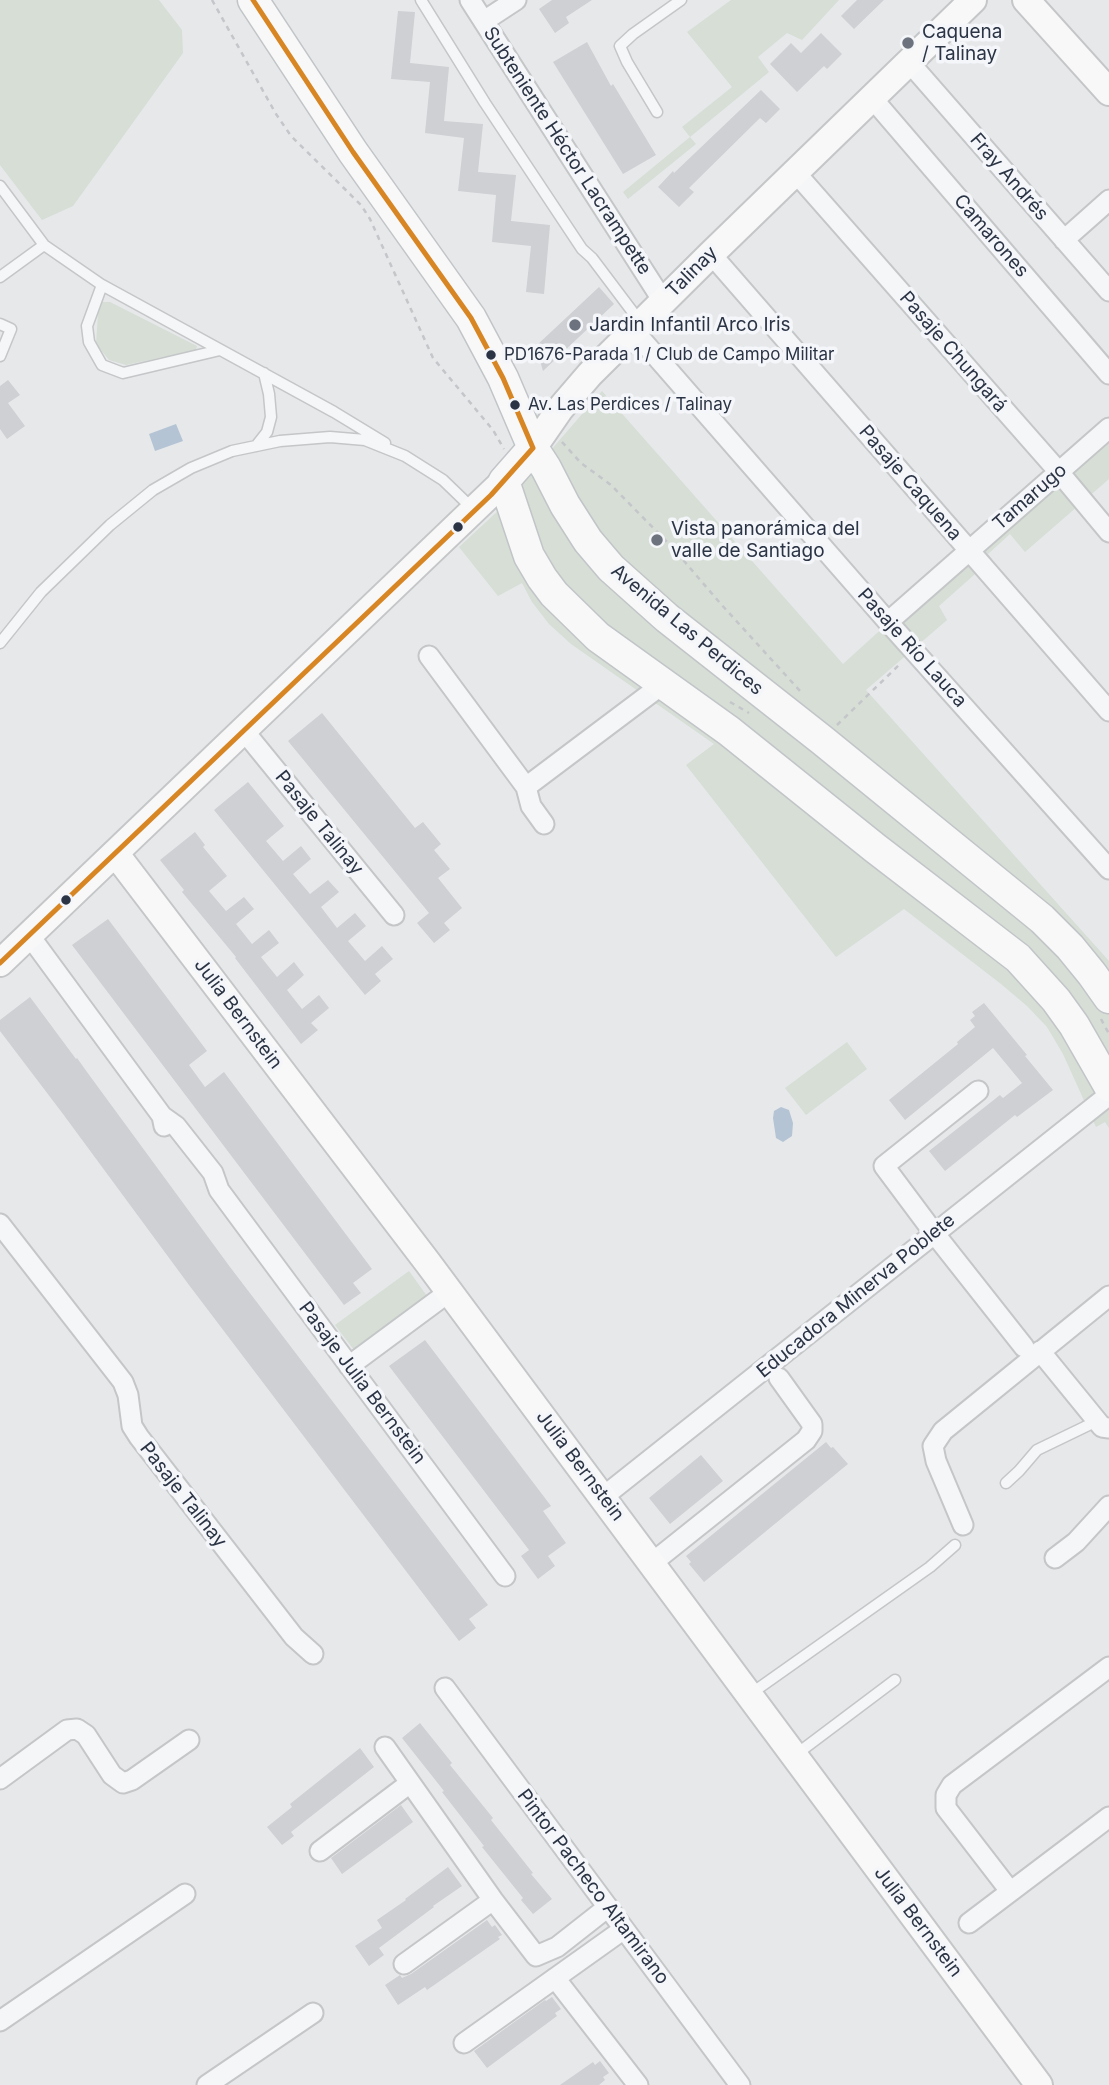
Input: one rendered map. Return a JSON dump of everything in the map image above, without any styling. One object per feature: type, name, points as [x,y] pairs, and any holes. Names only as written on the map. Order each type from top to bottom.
[{"type":"main road","name":"Avenida Las Perdices","points":[[253,0],[354,152],[471,318],[503,378],[533,447],[582,532],[611,568],[667,618],[815,734],[1042,919],[1070,947],[1109,998]]},
{"type":"main road","name":"Talinay","points":[[504,481],[533,447]]},
{"type":"main road","points":[[504,481],[529,556],[548,586],[578,619],[598,637],[729,731],[884,856],[1018,958],[1068,1016],[1109,1086]]},
{"type":"street","name":"Subteniente Héctor Lacrampette","points":[[471,0],[663,301]]},
{"type":"street","points":[[484,21],[516,0]]},
{"type":"street","name":"Talinay","points":[[533,447],[574,393],[663,301],[973,0]]},
{"type":"street","points":[[1026,0],[1109,92]]},
{"type":"street","name":"Fray Andrés","points":[[909,62],[1109,291]]},
{"type":"street","name":"Camarones","points":[[872,98],[1109,374]]},
{"type":"street","name":"Pasaje Chungará","points":[[795,172],[1109,532]]},
{"type":"street","points":[[1064,240],[1109,200]]},
{"type":"street","name":"Pasaje Caquena","points":[[711,254],[1109,711]]},
{"type":"street","name":"Pasaje Río Lauca","points":[[638,327],[888,622],[1105,856]]},
{"type":"street","name":"Tamarugo","points":[[888,622],[1109,428]]},
{"type":"street","name":"Talinay","points":[[0,963],[504,481]]},
{"type":"street","points":[[429,656],[526,787],[531,806],[544,824]]},
{"type":"street","points":[[526,787],[663,684]]},
{"type":"street","name":"Pasaje Talinay","points":[[243,731],[394,915]]},
{"type":"street","name":"Julia Bernstein","points":[[115,853],[603,1497],[1039,2085]]},
{"type":"street","name":"Pasaje Julia Bernstein","points":[[29,936],[162,1116],[165,1128],[205,1181],[219,1191],[505,1576]]},
{"type":"street","points":[[978,1091],[884,1166],[934,1233],[1032,1349],[1103,1424]]},
{"type":"street","name":"Educadora Minerva Poblete","points":[[603,1497],[1109,1095]]},
{"type":"street","name":"Pasaje Talinay","points":[[0,1224],[123,1382],[128,1395],[132,1426],[139,1437],[294,1637],[313,1654]]},
{"type":"street","points":[[349,1366],[449,1292]]},
{"type":"street","points":[[963,1525],[936,1461],[933,1446],[943,1432],[1032,1349],[1109,1296]]},
{"type":"street","points":[[652,1563],[806,1440],[812,1431],[812,1424],[779,1378]]},
{"type":"street","points":[[1055,1558],[1076,1542],[1109,1506]]},
{"type":"street","points":[[1010,1891],[946,1808],[946,1795],[952,1785],[1109,1667]]},
{"type":"street","name":"Pintor Pacheco Altamirano","points":[[445,1689],[740,2085]]},
{"type":"street","points":[[0,1779],[67,1730],[77,1729],[86,1735],[112,1775],[122,1783],[132,1780],[189,1740]]},
{"type":"street","points":[[385,1747],[536,1956],[557,1947],[608,1907]]},
{"type":"street","points":[[320,1851],[410,1783]]},
{"type":"street","points":[[969,1923],[1109,1817]]},
{"type":"street","points":[[0,2021],[185,1894]]},
{"type":"street","points":[[404,1964],[493,1900]]},
{"type":"street","points":[[464,2043],[624,1929]]},
{"type":"street","points":[[555,1978],[638,2085]]},
{"type":"street","points":[[207,2085],[313,2013]]},
{"type":"lane","points":[[421,0],[582,249],[592,258],[638,327]]},
{"type":"lane","points":[[657,112],[620,46],[681,0]]},
{"type":"lane","points":[[0,186],[44,245],[102,285],[334,412],[443,480],[474,510]]},
{"type":"lane","points":[[0,277],[44,245]]},
{"type":"lane","points":[[102,285],[88,327],[89,342],[102,365],[123,373],[220,350]]},
{"type":"lane","points":[[0,324],[11,330],[0,356]]},
{"type":"lane","points":[[256,446],[267,432],[271,417],[264,373]]},
{"type":"lane","points":[[0,643],[41,593],[110,525],[153,491],[191,468],[232,451],[280,441],[330,437],[365,440],[405,456]]},
{"type":"lane","points":[[1006,1483],[1037,1450],[1103,1424]]},
{"type":"lane","points":[[749,1695],[930,1567],[955,1545]]},
{"type":"lane","points":[[794,1756],[895,1680]]},
{"type":"path","points":[[212,0],[291,136],[361,205],[370,219],[433,358],[493,430],[580,463],[611,485],[672,547],[800,691],[815,734],[914,651]]},
{"type":"shaded area","points":[[0,0],[159,0],[182,30],[183,53],[73,206],[42,220],[0,165]]},
{"type":"shaded area","points":[[731,0],[839,0],[802,40],[787,33],[758,57],[769,72],[690,137],[682,127],[732,87],[687,32]]},
{"type":"shaded area","points":[[690,137],[696,144],[628,199],[623,192]]},
{"type":"shaded area","points":[[102,302],[110,302],[197,346],[196,350],[126,365],[109,360],[96,344],[98,314]]},
{"type":"shaded area","points":[[602,391],[843,664],[1109,422],[1109,479],[1025,552],[1010,534],[988,554],[992,559],[939,606],[947,620],[866,690],[1109,961],[1109,1128],[1105,1122],[1096,1127],[1063,1054],[1047,1027],[1001,984],[904,909],[836,957],[686,765],[714,744],[571,644],[549,624],[522,583],[498,596],[459,547],[500,509]]},
{"type":"shaded area","points":[[847,1042],[867,1069],[806,1115],[785,1088]]},
{"type":"shaded area","points":[[409,1271],[427,1296],[354,1350],[335,1325]]},
{"type":"water","points":[[176,424],[183,441],[155,451],[149,434]]},
{"type":"water","points":[[781,1107],[789,1110],[793,1123],[792,1136],[783,1142],[776,1138],[773,1118],[774,1111]]},
{"type":"building","points":[[552,0],[592,0],[566,17],[569,23],[555,33],[539,9]]},
{"type":"building","points":[[857,0],[884,0],[854,29],[841,16]]},
{"type":"building","points":[[398,11],[415,12],[410,63],[449,67],[444,121],[483,124],[478,172],[516,175],[511,221],[550,225],[544,294],[526,292],[531,246],[492,242],[496,195],[458,191],[464,138],[425,133],[430,82],[391,79]]},
{"type":"building","points":[[821,33],[842,54],[827,69],[824,66],[797,92],[770,64],[791,43],[801,53]]},
{"type":"building","points":[[587,42],[611,86],[613,84],[656,155],[623,174],[553,62]]},
{"type":"building","points":[[761,90],[780,109],[766,123],[760,118],[689,188],[694,192],[679,207],[658,187]]},
{"type":"building","name":"Jardin Infantil Arco Iris","points":[[599,287],[614,304],[543,371],[536,346]]},
{"type":"building","points":[[8,380],[20,395],[8,403],[25,426],[7,439],[0,429],[0,386]]},
{"type":"building","points":[[322,713],[415,828],[423,822],[441,844],[434,850],[450,869],[438,878],[462,908],[444,923],[450,930],[434,943],[417,923],[429,913],[288,741]]},
{"type":"building","points":[[248,782],[284,826],[266,841],[283,861],[301,846],[311,859],[293,874],[310,894],[328,880],[339,892],[321,907],[337,928],[355,913],[366,926],[348,941],[365,961],[382,946],[393,959],[375,974],[381,981],[365,995],[214,810]]},
{"type":"building","points":[[195,832],[205,845],[203,847],[227,876],[209,891],[226,911],[244,897],[254,909],[236,924],[252,944],[269,930],[279,943],[261,957],[277,977],[294,962],[304,975],[287,990],[302,1009],[319,995],[329,1008],[311,1023],[318,1030],[301,1044],[160,860]]},
{"type":"building","points":[[108,919],[207,1051],[189,1065],[205,1087],[224,1072],[372,1269],[353,1283],[361,1293],[344,1305],[72,945]]},
{"type":"building","points":[[30,997],[230,1267],[488,1605],[469,1619],[476,1628],[459,1641],[0,1031],[0,1020]]},
{"type":"building","points":[[984,1003],[1053,1090],[1017,1117],[1015,1115],[945,1171],[929,1151],[1000,1095],[1003,1098],[1022,1083],[993,1048],[905,1120],[889,1100],[975,1027],[970,1020],[975,1016],[972,1012]]},
{"type":"building","points":[[425,1340],[551,1506],[543,1511],[566,1543],[548,1556],[555,1566],[538,1579],[521,1556],[529,1550],[389,1366]]},
{"type":"building","points":[[826,1442],[848,1464],[704,1582],[686,1556]]},
{"type":"building","points":[[701,1455],[723,1481],[670,1524],[649,1498]]},
{"type":"building","points":[[420,1723],[552,1899],[533,1914],[402,1738]]},
{"type":"building","points":[[360,1748],[374,1767],[291,1832],[294,1836],[282,1845],[267,1827],[292,1807],[290,1804]]},
{"type":"building","points":[[401,1805],[413,1822],[342,1874],[331,1858]]},
{"type":"building","points":[[448,1867],[462,1886],[379,1948],[384,1955],[369,1966],[355,1946],[382,1928],[377,1920]]},
{"type":"building","points":[[487,1920],[492,1927],[495,1925],[502,1935],[498,1937],[500,1939],[427,1990],[425,1987],[398,2005],[385,1985],[400,1975],[402,1978],[411,1974]]},
{"type":"building","points":[[552,1997],[561,2009],[555,2013],[557,2016],[487,2068],[474,2051]]},
{"type":"building","points":[[600,2061],[609,2073],[599,2085],[560,2085],[593,2062],[595,2065]]},
{"type":"transit line","points":[[253,0],[353,152],[471,318],[503,378],[533,448]]},
{"type":"transit line","points":[[0,963],[491,495],[533,448]]},
{"type":"place","name":"Caquena / Talinay","points":[[908,43]]},
{"type":"place","name":"Jardin Infantil Arco Iris","points":[[575,325]]},
{"type":"place","name":"PD1676-Parada 1 / Club de Campo Militar","points":[[491,355]]},
{"type":"place","name":"Av. Las Perdices / Talinay","points":[[515,405]]},
{"type":"place","name":"Vista panorámica del valle de Santiago","points":[[657,540]]}]
